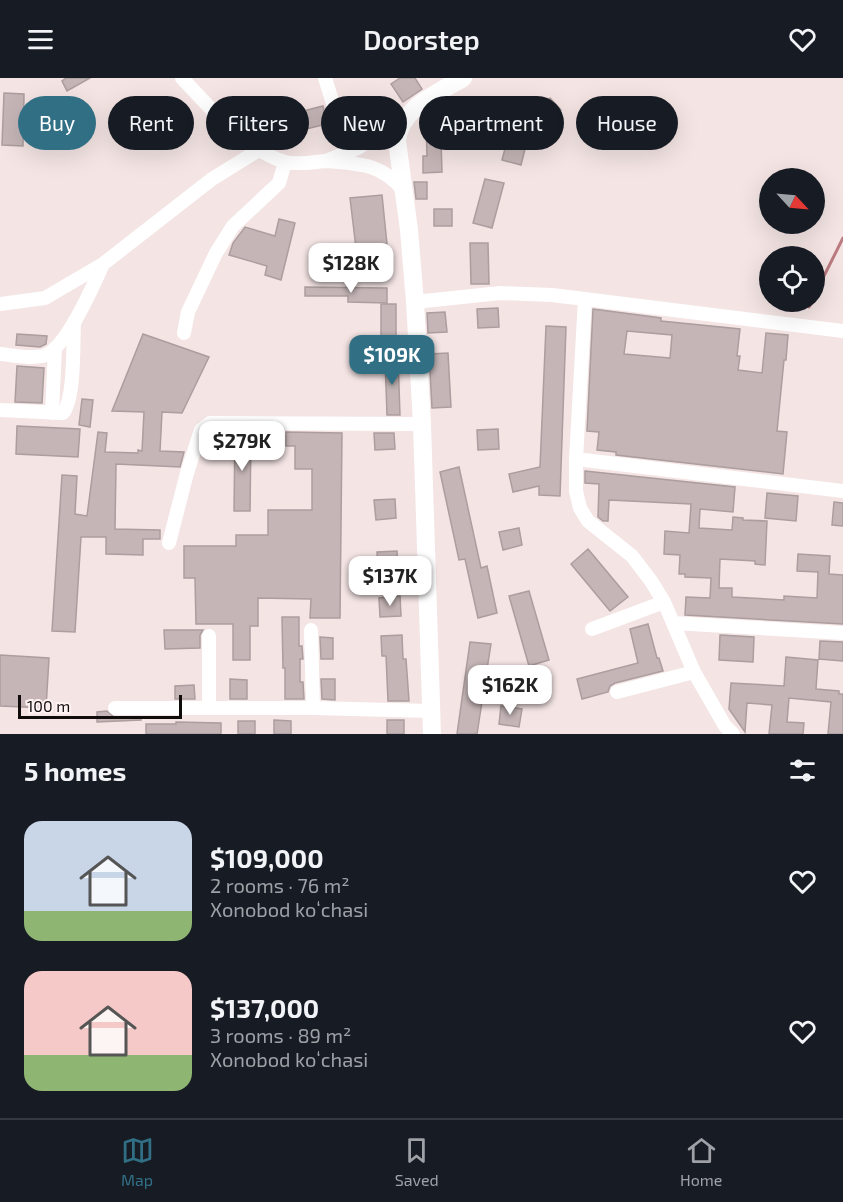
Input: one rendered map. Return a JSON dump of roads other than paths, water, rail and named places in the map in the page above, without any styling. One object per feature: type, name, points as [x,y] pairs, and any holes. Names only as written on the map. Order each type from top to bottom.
[{"type":"main road","points":[[432,734],[422,424],[415,302],[409,230],[397,147],[402,122],[416,107],[463,78]]},
{"type":"street","points":[[182,78],[206,104]]},
{"type":"street","points":[[325,78],[348,152]]},
{"type":"street","points":[[326,161],[372,139],[416,107]]},
{"type":"street","points":[[0,304],[45,298],[103,264],[212,178],[259,150],[285,162],[326,161],[369,166],[379,169],[404,190]]},
{"type":"street","points":[[184,333],[188,312],[216,253],[233,226],[279,183],[285,162]]},
{"type":"street","points":[[0,354],[44,356],[55,348],[82,311],[103,264]]},
{"type":"street","points":[[415,302],[500,293],[552,295],[843,331]]},
{"type":"street","points":[[585,299],[576,459],[576,491],[580,508],[588,521],[632,556],[651,581],[664,602],[694,672],[725,726],[733,734]]},
{"type":"street","points":[[0,410],[63,413],[68,407],[74,322]]},
{"type":"street","points":[[52,413],[55,348]]},
{"type":"street","points":[[169,543],[201,430],[210,423],[422,424]]},
{"type":"street","points":[[576,459],[843,490]]},
{"type":"street","points":[[592,629],[664,602]]},
{"type":"street","points":[[673,623],[843,633]]},
{"type":"street","points":[[311,630],[313,708]]},
{"type":"street","points":[[209,708],[210,636]]},
{"type":"street","points":[[617,692],[694,672]]},
{"type":"street","points":[[115,708],[313,708],[432,711]]},
{"type":"waterway","points":[[825,274],[843,238]]}]
